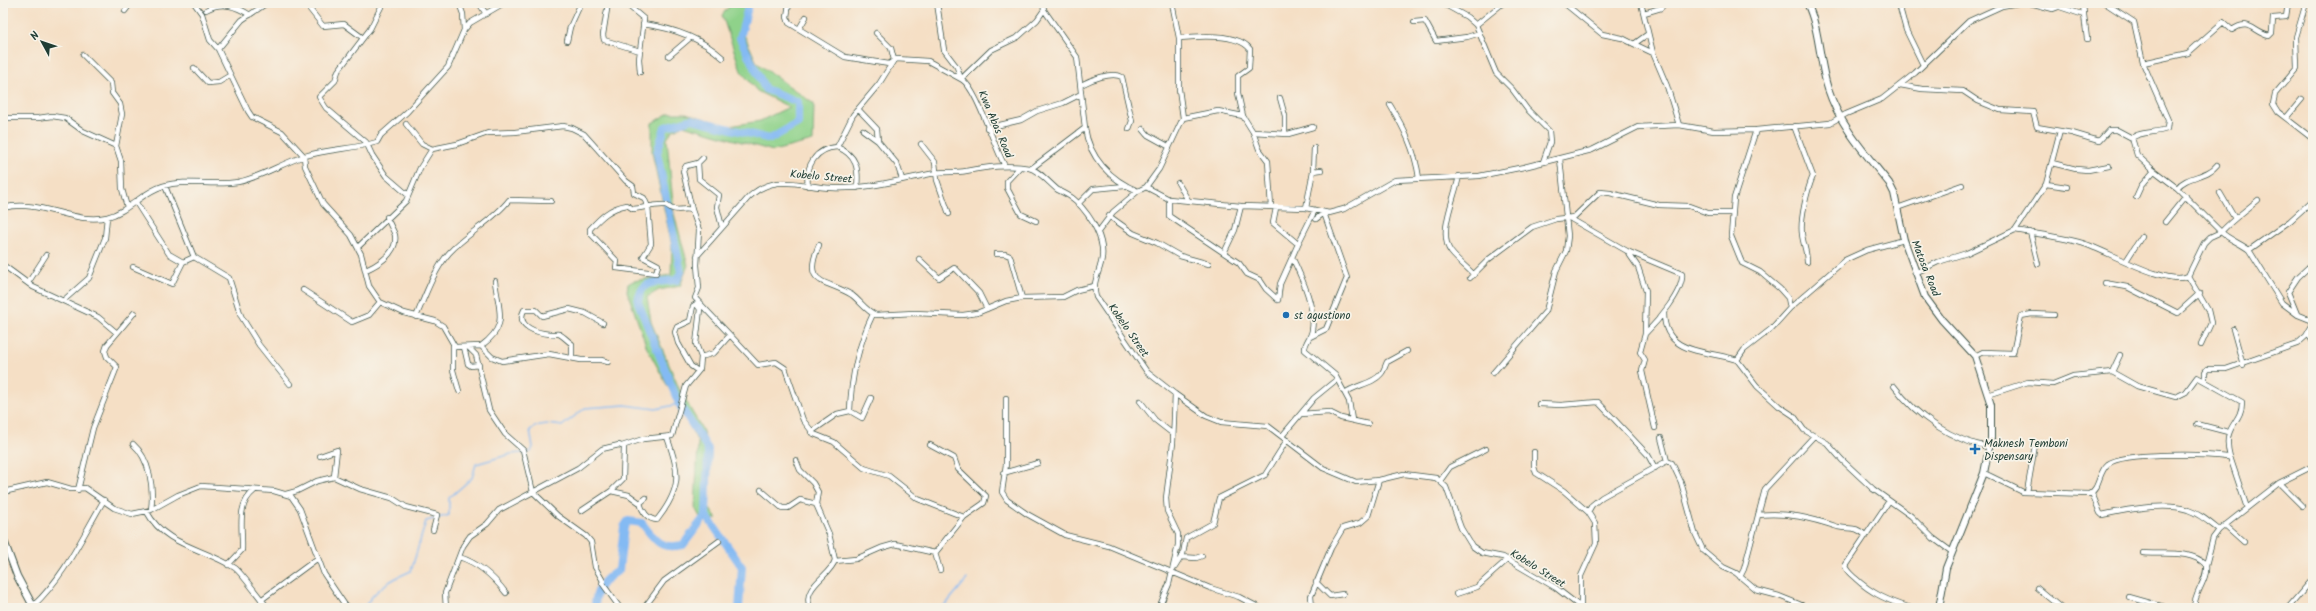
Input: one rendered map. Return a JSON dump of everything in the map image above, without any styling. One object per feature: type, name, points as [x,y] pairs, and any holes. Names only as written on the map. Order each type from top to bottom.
[{"type":"street","points":[[125,11],[131,3]]},
{"type":"street","points":[[194,3],[202,14],[210,40],[218,49],[229,76],[252,117],[282,132],[304,156],[305,166],[323,204],[345,228],[358,247],[370,286],[380,302],[386,306],[416,317],[432,320],[443,326],[453,345],[453,370],[459,391]]},
{"type":"street","points":[[257,3],[257,9]]},
{"type":"street","points":[[218,49],[239,24],[267,3]]},
{"type":"street","points":[[305,3],[324,26],[344,24],[363,38]]},
{"type":"street","points":[[383,3],[375,22],[338,71],[335,81],[319,97],[326,108],[367,144],[386,176],[408,195]]},
{"type":"street","points":[[459,3],[463,14],[464,30]]},
{"type":"street","points":[[479,3],[486,14]]},
{"type":"street","points":[[3,208],[31,206],[89,218],[107,217],[165,186],[181,183],[214,184],[241,181],[263,175],[304,156],[376,142],[430,88],[448,67],[464,30],[470,22],[504,3]]},
{"type":"street","points":[[567,41],[570,27],[581,3]]},
{"type":"street","points":[[608,3],[603,35],[604,40],[640,51]]},
{"type":"street","points":[[789,3],[787,21],[845,57],[889,64],[894,60],[928,61],[962,79],[991,50],[1018,37],[1037,20],[1044,10]]},
{"type":"street","name":"Kwa Abas Road","points":[[937,3],[944,50],[957,67],[962,79],[967,81],[976,95],[987,128],[1005,166]]},
{"type":"street","points":[[1042,3],[1044,10],[1075,52],[1081,85],[1084,128],[1097,160],[1113,178],[1138,190]]},
{"type":"street","points":[[1098,232],[1109,216],[1138,190],[1146,186],[1159,169],[1168,146],[1183,118],[1180,89],[1179,38],[1172,3]]},
{"type":"street","points":[[1442,3],[1467,17],[1476,25],[1496,73],[1512,89],[1527,109],[1549,131],[1550,142],[1543,162]]},
{"type":"street","points":[[1476,25],[1503,3]]},
{"type":"street","points":[[1564,3],[1602,34],[1622,38],[1653,53]]},
{"type":"street","points":[[1641,3],[1653,53],[1667,86],[1679,125]]},
{"type":"street","points":[[1644,13],[1661,8],[1665,3]]},
{"type":"street","name":"Matosa Road","points":[[1807,3],[1813,20],[1827,88],[1839,119],[1889,183],[1897,208],[1904,240],[1915,273],[1929,304],[1974,356],[1988,395],[1992,414],[1989,447],[1984,473],[1952,552],[1943,580],[1939,608]]},
{"type":"street","points":[[1146,186],[1169,199],[1241,206],[1306,208],[1319,211],[1344,209],[1395,180],[1479,176],[1560,159],[1592,150],[1633,128],[1679,125],[1714,131],[1756,130],[1830,123],[1846,114],[1882,99],[1923,65],[1969,21],[2002,6],[2018,3]]},
{"type":"street","points":[[2030,3],[2051,8],[2060,7],[2069,3]]},
{"type":"street","points":[[2083,3],[2087,39]]},
{"type":"street","points":[[2105,3],[2133,20],[2143,63],[2168,120],[2167,129],[2158,132],[2139,134],[2132,138]]},
{"type":"street","points":[[2143,63],[2188,53],[2223,22],[2232,30],[2242,25],[2252,27],[2269,36],[2272,33],[2272,18],[2286,17],[2288,3]]},
{"type":"street","points":[[2306,3],[2296,37],[2297,68],[2275,94],[2273,104],[2274,108],[2313,138]]},
{"type":"street","points":[[630,4],[643,17],[644,24],[640,51],[640,72]]},
{"type":"street","points":[[206,10],[224,5],[237,6],[250,15]]},
{"type":"street","points":[[2060,7],[2084,16]]},
{"type":"street","points":[[1900,8],[1906,30],[1923,65]]},
{"type":"street","points":[[799,29],[806,18]]},
{"type":"street","points":[[1414,22],[1425,21],[1436,42],[1467,37],[1480,33]]},
{"type":"street","points":[[644,24],[672,29],[708,45],[723,58]]},
{"type":"street","points":[[876,33],[890,48],[894,60]]},
{"type":"street","points":[[1634,44],[1648,34]]},
{"type":"street","points":[[1179,38],[1220,37],[1239,41],[1248,47],[1250,54],[1249,68],[1238,76],[1238,93],[1243,116],[1253,132],[1259,149],[1268,160],[1274,207],[1273,223],[1298,244]]},
{"type":"street","points":[[670,56],[690,38]]},
{"type":"street","points":[[83,55],[111,83],[112,93],[120,104],[122,114],[116,146],[121,162],[122,189],[127,207]]},
{"type":"street","points":[[837,147],[858,109],[879,84],[894,60]]},
{"type":"street","points":[[194,68],[208,83],[219,82],[229,76]]},
{"type":"street","points":[[1081,85],[1103,77],[1118,75],[1122,77],[1132,121],[1129,129]]},
{"type":"street","points":[[1900,85],[1922,89],[1963,91],[1978,101],[2000,110],[2033,112],[2037,127],[2072,133],[2099,141],[2107,132],[2114,130],[2132,138]]},
{"type":"street","points":[[987,128],[1021,120],[1081,94]]},
{"type":"street","points":[[1280,98],[1284,116],[1284,134]]},
{"type":"street","points":[[2286,118],[2302,99]]},
{"type":"street","points":[[1390,105],[1405,128],[1416,158],[1419,178]]},
{"type":"street","points":[[858,109],[877,129],[878,141]]},
{"type":"street","points":[[1183,118],[1218,111],[1243,116]]},
{"type":"street","points":[[3,118],[38,118],[52,116],[65,118],[83,130],[116,146]]},
{"type":"street","points":[[406,124],[422,144],[432,148],[457,144],[488,133],[563,126],[572,128],[584,134],[626,181],[633,186],[634,193],[644,198],[648,207],[651,244],[644,257],[658,265],[658,270],[656,273],[643,273],[616,268],[617,261],[590,233],[590,229],[609,210],[627,205],[633,209],[648,207],[665,205],[673,210],[686,208],[692,210]]},
{"type":"street","points":[[1794,126],[1813,176],[1807,188],[1807,199],[1804,204],[1802,229],[1806,246],[1807,262]]},
{"type":"street","points":[[1253,132],[1284,134],[1313,127]]},
{"type":"street","points":[[819,245],[812,262],[812,268],[819,280],[849,293],[873,314],[963,315],[987,309],[1006,301],[1022,298],[1063,298],[1077,290],[1094,286],[1102,257],[1098,232],[1078,204],[1032,168],[1084,128]]},
{"type":"street","points":[[1143,129],[1148,135],[1168,146]]},
{"type":"street","points":[[864,130],[878,141],[897,164],[902,179]]},
{"type":"street","points":[[1756,130],[1734,198],[1732,213],[1732,240],[1742,263],[1760,272],[1780,289],[1788,298],[1790,308]]},
{"type":"street","points":[[1915,273],[1938,262],[1967,253],[2015,230],[2046,184],[2060,131]]},
{"type":"street","points":[[2132,138],[2136,153],[2154,171],[2186,196],[2221,232],[2234,242],[2241,244],[2250,253],[2266,275],[2282,303],[2298,315],[2313,323],[2308,334],[2297,344],[2243,365],[2226,369],[2207,369],[2205,372],[2206,380]]},
{"type":"street","points":[[921,144],[936,162],[938,173],[937,180],[949,214]]},
{"type":"street","points":[[808,186],[807,172],[812,162],[824,150],[837,147],[847,153],[858,169],[857,188]]},
{"type":"street","points":[[358,247],[387,217],[406,201],[420,168],[432,148]]},
{"type":"street","points":[[1306,208],[1313,171],[1314,148]]},
{"type":"street","points":[[703,158],[698,163],[686,166],[683,171],[698,230],[697,256],[699,288],[695,298],[758,365],[776,362],[785,368],[798,407],[811,432],[834,442],[864,468],[889,476],[914,497],[945,511],[964,517]]},
{"type":"street","points":[[1493,373],[1546,311],[1556,270],[1567,245],[1569,219],[1560,159]]},
{"type":"street","points":[[698,163],[700,181],[719,195],[717,206],[722,227]]},
{"type":"street","points":[[2052,163],[2076,169],[2088,170],[2109,166]]},
{"type":"street","name":"Kobelo Street","points":[[697,256],[749,197],[765,185],[778,182],[808,186],[857,188],[875,187],[902,179],[938,173],[1005,166],[1032,168]]},
{"type":"street","points":[[2177,188],[2181,183],[2213,170],[2217,166]]},
{"type":"street","points":[[1020,167],[1007,181],[1007,188],[1021,214],[1036,221]]},
{"type":"street","points":[[1313,171],[1321,170]]},
{"type":"street","points":[[2136,197],[2141,186],[2154,171]]},
{"type":"street","points":[[1459,176],[1455,196],[1447,215],[1447,242],[1452,253],[1472,277],[1489,259],[1532,227],[1556,220],[1569,219],[1627,251],[1682,274],[1681,282],[1664,313],[1645,334]]},
{"type":"street","points":[[1178,183],[1188,200]]},
{"type":"street","points":[[2046,184],[2067,187]]},
{"type":"street","points":[[1897,208],[1962,185]]},
{"type":"street","points":[[165,186],[194,257],[230,278],[242,316],[259,345],[290,384]]},
{"type":"street","points":[[1078,204],[1093,189],[1127,186]]},
{"type":"street","points":[[1569,219],[1600,192],[1659,205],[1688,206],[1702,212],[1732,213]]},
{"type":"street","points":[[2220,193],[2234,217]]},
{"type":"street","points":[[2165,222],[2186,196]]},
{"type":"street","points":[[1169,199],[1169,216],[1239,263],[1247,274],[1260,280],[1266,290],[1277,300],[1280,284],[1298,244],[1310,221],[1319,211]]},
{"type":"street","points":[[416,317],[447,255],[496,214],[509,200],[551,201]]},
{"type":"street","points":[[2015,230],[2044,234],[2081,243],[2149,272],[2179,279],[2188,276],[2204,243],[2210,237],[2221,232],[2234,217],[2240,215],[2258,200]]},
{"type":"street","points":[[2250,253],[2290,221],[2313,200]]},
{"type":"street","points":[[135,201],[169,254],[183,262]]},
{"type":"street","points":[[1224,253],[1233,234],[1241,206]]},
{"type":"street","points":[[1310,221],[1316,219],[1319,211]]},
{"type":"street","points":[[1310,336],[1326,329],[1347,278],[1319,211]]},
{"type":"street","points":[[1109,216],[1133,233],[1157,243],[1180,256],[1209,264]]},
{"type":"street","points":[[64,300],[89,278],[105,238],[107,217]]},
{"type":"street","points":[[366,270],[380,264],[393,247],[395,237],[387,217]]},
{"type":"street","points":[[2030,232],[2038,264]]},
{"type":"street","points":[[2126,261],[2142,236]]},
{"type":"street","points":[[1737,360],[1744,350],[1772,329],[1790,308],[1845,260],[1868,250],[1904,240]]},
{"type":"street","points":[[1627,251],[1644,281],[1646,291],[1645,334],[1640,352],[1645,360],[1642,371],[1655,428]]},
{"type":"street","points":[[996,254],[1005,254],[1010,256],[1022,298]]},
{"type":"street","points":[[28,283],[46,255]]},
{"type":"street","points":[[133,267],[170,285],[173,283],[183,262],[194,257]]},
{"type":"street","points":[[919,259],[939,278],[954,268],[956,269],[979,293],[987,309]]},
{"type":"street","points":[[1292,259],[1307,293],[1312,330],[1304,348],[1306,353],[1334,375],[1349,401],[1352,420]]},
{"type":"street","points":[[2298,315],[2288,292],[2298,277],[2313,263]]},
{"type":"street","points":[[3,265],[28,283],[98,317],[117,333]]},
{"type":"street","points":[[2188,276],[2200,293],[2208,310],[2211,324],[2201,345]]},
{"type":"street","points":[[453,345],[464,347],[481,346],[496,332],[500,322],[501,307],[495,281]]},
{"type":"street","points":[[2105,283],[2127,287],[2178,313],[2200,293]]},
{"type":"street","name":"Kobelo Street","points":[[1094,286],[1100,305],[1142,365],[1175,394],[1212,419],[1262,425],[1270,428],[1323,468],[1347,479],[1362,483],[1404,474],[1436,478],[1446,487],[1461,528],[1472,546],[1482,553],[1497,554],[1508,559],[1556,588],[1581,608]]},
{"type":"street","points":[[303,290],[336,314],[352,322],[369,315],[380,302]]},
{"type":"street","points":[[447,607],[445,593],[459,557],[470,536],[487,524],[499,510],[578,468],[602,448],[622,446],[643,439],[672,436],[686,386],[698,371],[701,357],[696,344],[700,310],[696,304],[693,306],[690,321],[677,327],[675,332],[678,343],[691,366],[698,371]]},
{"type":"street","points":[[572,356],[572,344],[559,334],[538,333],[528,328],[523,323],[522,314],[524,310],[536,310],[542,316],[569,309],[585,313],[603,323]]},
{"type":"street","points":[[78,490],[93,428],[117,367],[107,357],[105,351],[117,333],[134,313]]},
{"type":"street","points":[[1664,313],[1665,327],[1681,346],[1711,355],[1737,360],[1757,386],[1779,406],[1794,416],[1804,430],[1827,443],[1846,464],[1873,489],[1952,552]]},
{"type":"street","points":[[850,411],[851,384],[861,338],[873,314]]},
{"type":"street","points":[[1974,356],[1983,352],[2013,353],[2021,316],[2032,314],[2054,315]]},
{"type":"street","points":[[2233,329],[2243,365]]},
{"type":"street","points":[[2308,334],[2313,342]]},
{"type":"street","points":[[701,357],[714,353],[730,335]]},
{"type":"street","points":[[481,346],[492,357],[502,361],[550,354],[572,356],[581,360],[601,360],[608,362]]},
{"type":"street","points":[[464,347],[468,364],[472,366],[479,365]]},
{"type":"street","points":[[464,347],[475,353],[489,410],[505,434],[523,450],[533,492],[558,516],[586,536],[591,542],[595,567],[603,581],[602,583],[620,608]]},
{"type":"street","points":[[1345,393],[1351,388],[1376,378],[1383,372],[1387,362],[1407,351]]},
{"type":"street","points":[[2112,372],[2120,355]]},
{"type":"street","points":[[1988,395],[2028,382],[2054,384],[2073,376],[2112,372],[2137,386],[2174,397],[2184,394],[2196,378],[2206,380],[2242,402],[2240,412],[2228,432],[2227,443],[2230,457],[2247,508]]},
{"type":"street","points":[[1282,436],[1314,398],[1336,380]]},
{"type":"street","points":[[1894,386],[1912,409],[1930,423],[1953,434],[1989,447]]},
{"type":"street","points":[[1159,608],[1166,595],[1178,545],[1178,534],[1167,511],[1166,498],[1173,434],[1175,394]]},
{"type":"street","points":[[811,432],[836,414],[850,411],[862,418],[872,398]]},
{"type":"street","points":[[1006,398],[1006,464],[1003,473],[1002,492],[1007,500],[1027,514],[1065,534],[1109,546],[1239,597],[1260,608]]},
{"type":"street","points":[[1140,401],[1155,420],[1173,434]]},
{"type":"street","points":[[1539,404],[1561,405],[1592,401],[1598,402],[1648,455],[1655,468]]},
{"type":"street","points":[[1301,414],[1323,411],[1341,418],[1368,424]]},
{"type":"street","points":[[2197,424],[2228,432]]},
{"type":"street","points":[[1740,577],[1767,486],[1814,436]]},
{"type":"street","points":[[611,491],[629,495],[640,503],[642,510],[649,517],[657,520],[676,489],[675,463],[667,437]]},
{"type":"street","points":[[1661,438],[1667,461],[1672,463],[1681,482],[1695,533],[1703,550],[1723,567],[1740,577],[1760,592],[1779,596],[1809,608]]},
{"type":"street","points":[[1172,571],[1181,557],[1186,538],[1213,523],[1219,498],[1265,475],[1287,440]]},
{"type":"street","points":[[133,444],[139,449],[149,468],[149,511],[154,526],[165,535],[235,568],[268,608]]},
{"type":"street","points":[[930,445],[954,458],[958,469],[986,496],[984,503],[964,517],[935,553]]},
{"type":"street","points":[[2027,492],[2035,445]]},
{"type":"street","points":[[581,511],[611,491],[624,476],[625,451],[622,446]]},
{"type":"street","points":[[1440,481],[1450,467],[1486,449]]},
{"type":"street","points":[[320,456],[337,450],[334,477]]},
{"type":"street","points":[[1534,452],[1534,467],[1536,473],[1564,491],[1588,512],[1596,527],[1596,543],[1582,571],[1581,608]]},
{"type":"street","points":[[2219,530],[2199,514],[2187,509],[2151,507],[2102,515],[2092,493],[2104,468],[2115,461],[2168,456],[2230,457]]},
{"type":"street","points":[[796,460],[802,473],[816,487],[818,492],[816,504],[829,534],[835,561]]},
{"type":"street","points":[[1588,512],[1592,505],[1618,487],[1632,482],[1667,461]]},
{"type":"street","points":[[1003,473],[1038,463]]},
{"type":"street","points":[[2194,608],[2195,597],[2206,574],[2206,565],[2213,538],[2219,530],[2279,483],[2313,466]]},
{"type":"street","points":[[1984,473],[2016,490],[2027,492],[2092,493]]},
{"type":"street","points":[[286,494],[297,491],[317,481],[334,477],[360,489],[392,498],[406,507],[437,515],[433,530]]},
{"type":"street","points":[[1312,608],[1311,596],[1325,558],[1340,531],[1360,523],[1368,516],[1379,480]]},
{"type":"street","points":[[3,492],[41,482],[78,490],[85,488],[104,500],[107,504],[125,513],[149,511],[178,495],[201,486],[274,491],[286,494],[291,496],[300,510],[331,588],[347,608]]},
{"type":"street","points":[[2279,483],[2302,506]]},
{"type":"street","points":[[228,565],[242,550],[242,514],[244,502],[254,490]]},
{"type":"street","points":[[761,490],[782,508],[788,508],[800,500],[816,504]]},
{"type":"street","points":[[640,503],[646,498]]},
{"type":"street","points":[[3,538],[17,576],[34,607],[49,591],[68,565],[104,500]]},
{"type":"street","points":[[1889,501],[1866,536],[1846,562],[1846,570],[1877,596],[1910,608]]},
{"type":"street","points":[[1758,515],[1786,514],[1811,518],[1840,527],[1855,528],[1866,536]]},
{"type":"street","points":[[2225,526],[2244,542]]},
{"type":"street","points":[[644,608],[667,578],[719,541]]},
{"type":"street","points":[[810,608],[808,598],[813,587],[835,561],[856,559],[881,548],[895,544],[935,553]]},
{"type":"street","points":[[935,553],[940,570]]},
{"type":"street","points":[[2143,553],[2191,556],[2201,560],[2206,565]]},
{"type":"street","points":[[1181,557],[1196,558],[1202,556]]},
{"type":"street","points":[[459,557],[472,561],[491,575],[506,593]]},
{"type":"street","points":[[261,600],[318,558]]},
{"type":"street","points":[[1456,594],[1477,587],[1508,559]]},
{"type":"street","points":[[2288,608],[2313,579]]},
{"type":"street","points":[[1316,582],[1330,596],[1343,594]]},
{"type":"street","points":[[2037,588],[2061,608]]},
{"type":"street","points":[[2129,597],[2168,608]]},
{"type":"green space","points":[[732,3],[749,3],[741,28],[757,63],[814,104],[813,141],[773,151],[683,125],[672,131],[667,139],[674,214],[688,265],[680,286],[659,290],[647,297],[651,322],[680,391],[702,429],[711,455],[707,505],[717,519],[701,519],[695,508],[698,442],[647,348],[627,291],[628,284],[633,281],[671,275],[672,246],[652,152],[652,123],[669,113],[686,113],[729,126],[760,121],[789,107],[757,91],[741,71],[722,15]]},
{"type":"waterway","points":[[739,608],[742,567],[706,515],[708,449],[679,404],[638,302],[640,294],[646,285],[657,282],[677,280],[681,272],[657,153],[665,127],[692,119],[770,139],[798,123],[798,102],[765,89],[740,38],[749,3]]},
{"type":"waterway","points":[[364,608],[373,595],[384,585],[411,571],[426,521],[449,515],[449,498],[472,478],[476,464],[511,454],[531,452],[533,447],[530,430],[534,427],[542,425],[550,424],[562,426],[585,408],[625,405],[656,409],[679,404]]},
{"type":"waterway","points":[[595,608],[598,590],[608,577],[619,570],[624,527],[628,521],[642,523],[658,542],[663,545],[675,546],[683,545],[706,515]]},
{"type":"waterway","points":[[940,608],[947,603],[967,579]]},
{"type":"place","name":"st agustiono","points":[[1286,315]]},
{"type":"place","name":"Maknesh Temboni Dispensary","points":[[1975,449]]}]
